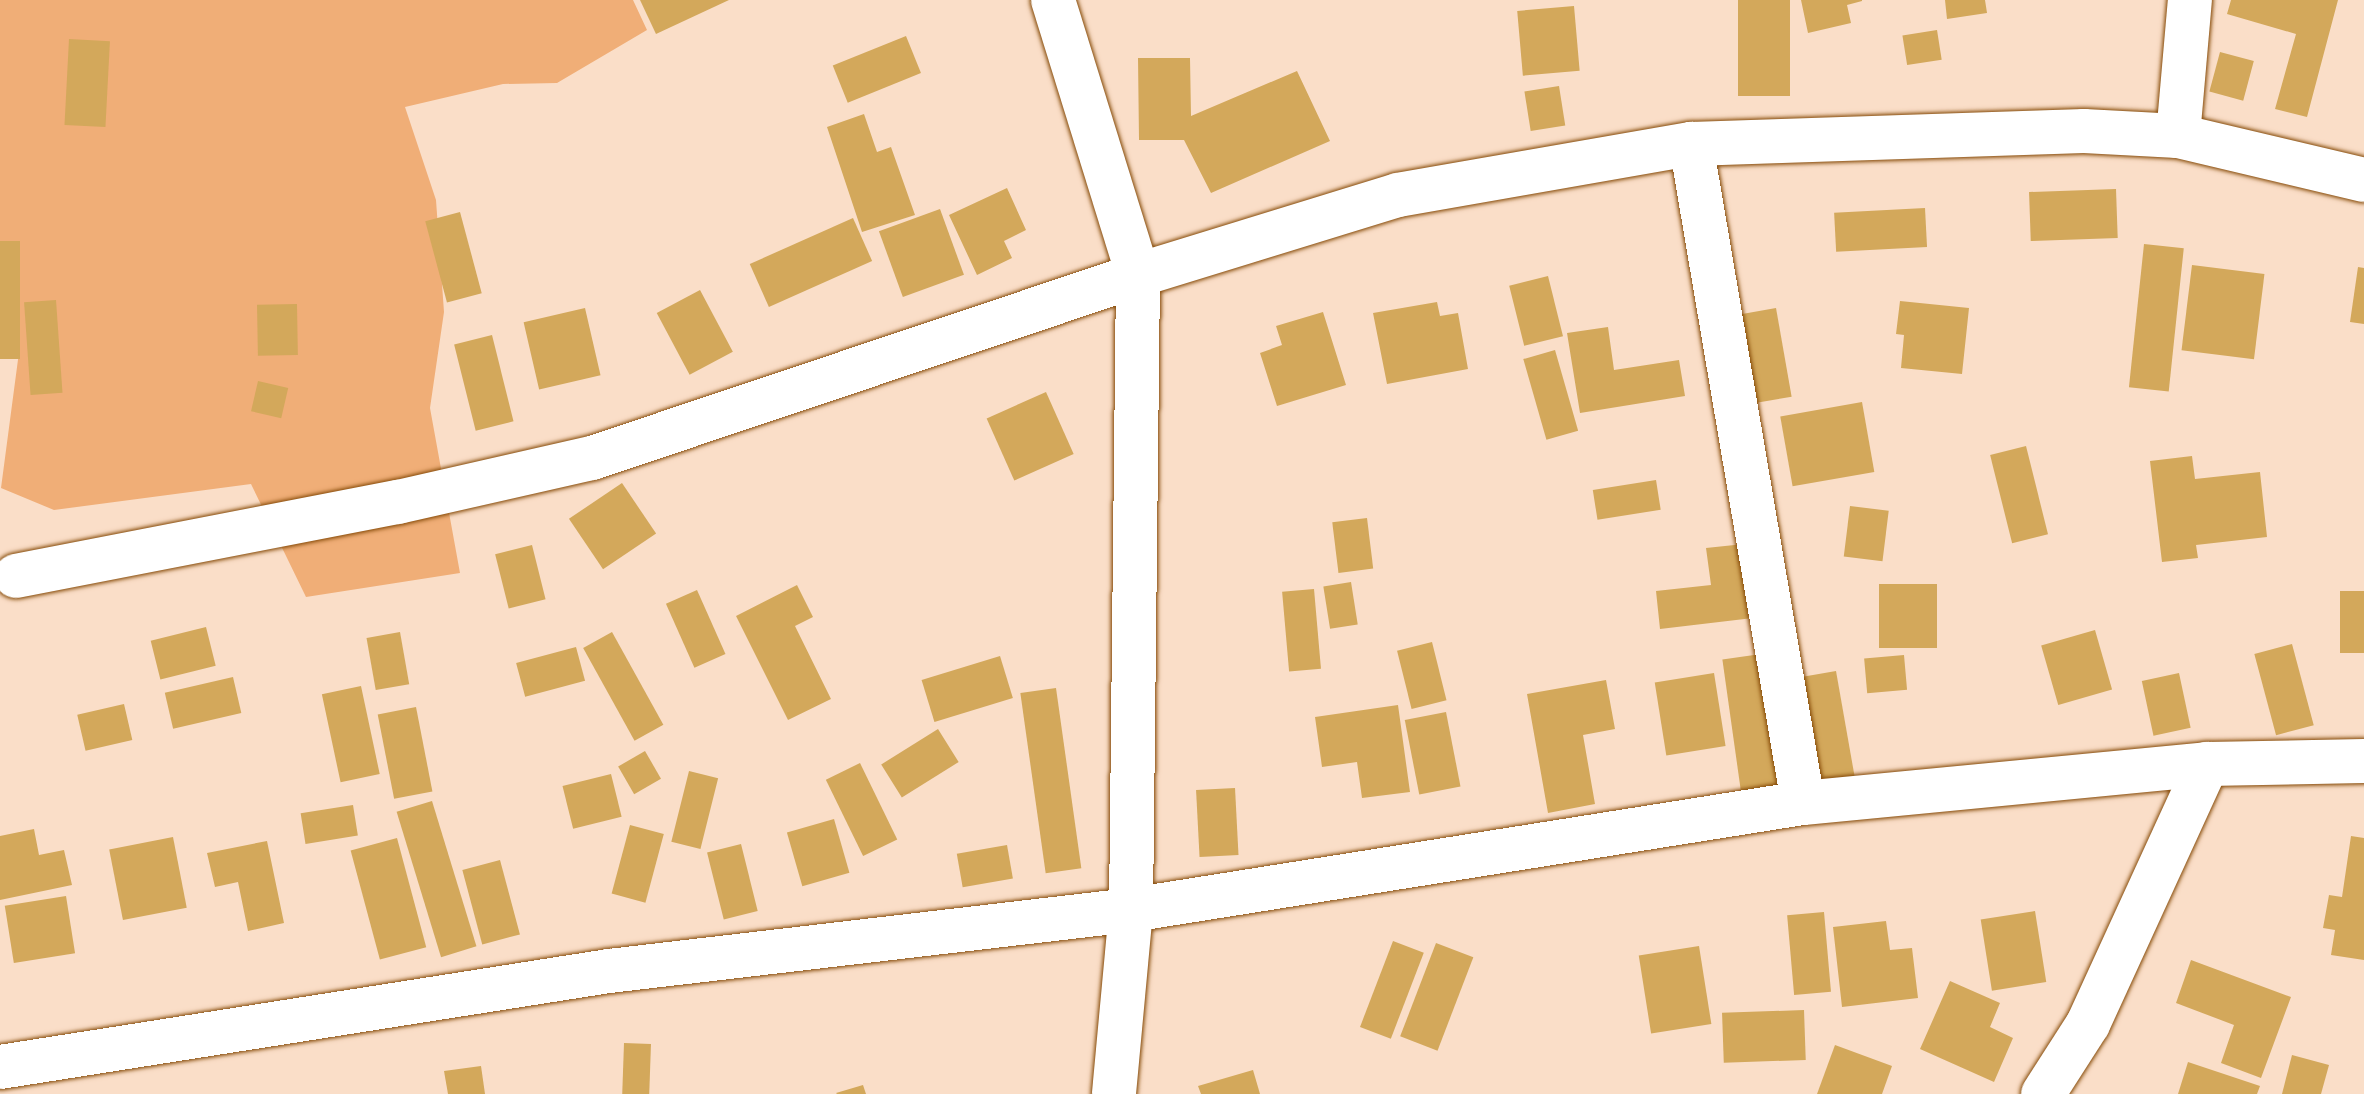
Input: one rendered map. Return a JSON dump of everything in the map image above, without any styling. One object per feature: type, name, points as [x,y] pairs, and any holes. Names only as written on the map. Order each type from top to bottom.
[{"type":"street","points":[[1053,0],[1138,275],[1131,910],[1114,1094]]},
{"type":"street","points":[[2178,136],[2190,0]]},
{"type":"street","points":[[16,576],[398,502],[592,458],[1138,275],[1398,195],[1691,144],[2084,131],[2178,136],[2364,180]]},
{"type":"street","points":[[1691,144],[1803,803]]},
{"type":"street","points":[[0,1067],[609,971],[1131,910],[1803,803],[2207,764],[2364,761]]},
{"type":"street","points":[[2043,1094],[2088,1024],[2207,764]]},
{"type":"shaded area","points":[[0,0],[633,0],[647,30],[557,83],[503,84],[405,107],[436,200],[444,312],[430,408],[460,573],[306,597],[251,484],[54,510],[1,488],[19,352],[0,320]]},
{"type":"building","points":[[640,0],[729,0],[656,34]]},
{"type":"building","points":[[1738,0],[1790,0],[1790,96],[1738,96]]},
{"type":"building","points":[[1801,0],[1862,1],[1847,5],[1851,23],[1808,33]]},
{"type":"building","points":[[1945,0],[1985,0],[1987,13],[1947,19]]},
{"type":"building","points":[[2231,0],[2338,0],[2307,117],[2275,109],[2296,34],[2227,14]]},
{"type":"building","points":[[1574,6],[1580,71],[1523,76],[1517,11]]},
{"type":"building","points":[[1937,30],[1942,60],[1907,65],[1902,35]]},
{"type":"building","points":[[906,36],[921,73],[848,103],[833,66]]},
{"type":"building","points":[[69,39],[110,41],[105,127],[64,125]]},
{"type":"building","points":[[2220,52],[2254,61],[2243,101],[2209,92]]},
{"type":"building","points":[[1138,58],[1190,58],[1191,116],[1297,71],[1330,141],[1211,193],[1184,140],[1139,140]]},
{"type":"building","points":[[1559,86],[1565,126],[1531,131],[1524,91]]},
{"type":"building","points":[[864,114],[877,152],[891,147],[915,215],[862,232],[827,127]]},
{"type":"building","points":[[1007,188],[1026,230],[1004,241],[1012,258],[977,275],[949,215]]},
{"type":"building","points":[[2116,189],[2118,238],[2031,241],[2029,192]]},
{"type":"building","points":[[1925,208],[1927,247],[1836,252],[1834,213]]},
{"type":"building","points":[[940,209],[964,275],[903,297],[879,231]]},
{"type":"building","points":[[460,212],[482,293],[447,302],[425,221]]},
{"type":"building","points":[[853,218],[872,261],[769,307],[750,264]]},
{"type":"building","points":[[0,241],[20,241],[20,359],[0,359]]},
{"type":"building","points":[[2144,244],[2184,248],[2169,391],[2129,387]]},
{"type":"building","points":[[2192,265],[2264,274],[2254,359],[2182,350]]},
{"type":"building","points":[[2358,267],[2364,268],[2364,324],[2350,322]]},
{"type":"building","points":[[1548,276],[1563,336],[1524,346],[1509,286]]},
{"type":"building","points":[[700,290],[733,352],[690,375],[657,313]]},
{"type":"building","points":[[56,300],[62,393],[31,395],[24,302]]},
{"type":"building","points":[[1900,301],[1969,308],[1962,374],[1901,368],[1904,335],[1896,334]]},
{"type":"building","points":[[1437,302],[1440,316],[1458,313],[1468,369],[1387,384],[1373,313]]},
{"type":"building","points":[[297,304],[298,355],[258,356],[257,305]]},
{"type":"building","points":[[585,308],[601,375],[539,389],[524,322]]},
{"type":"building","points":[[1776,308],[1792,397],[1752,404],[1737,315]]},
{"type":"building","points":[[1323,312],[1346,385],[1277,406],[1260,353],[1282,345],[1276,326]]},
{"type":"building","points":[[1608,327],[1614,370],[1679,360],[1685,396],[1580,413],[1567,333]]},
{"type":"building","points":[[492,335],[514,421],[476,431],[454,344]]},
{"type":"building","points":[[1555,350],[1578,431],[1546,440],[1523,359]]},
{"type":"building","points":[[258,381],[288,388],[281,418],[251,411]]},
{"type":"building","points":[[1046,392],[1074,454],[1014,481],[987,418]]},
{"type":"building","points":[[1862,402],[1874,472],[1793,486],[1780,416]]},
{"type":"building","points":[[2026,446],[2048,534],[2012,543],[1990,455]]},
{"type":"building","points":[[2192,456],[2195,479],[2260,472],[2267,537],[2196,545],[2198,558],[2162,562],[2150,461]]},
{"type":"building","points":[[1656,480],[1661,510],[1597,520],[1593,490]]},
{"type":"building","points":[[622,483],[656,534],[603,569],[569,519]]},
{"type":"building","points":[[1850,506],[1889,511],[1882,561],[1844,557]]},
{"type":"building","points":[[1367,518],[1373,569],[1338,573],[1332,522]]},
{"type":"building","points":[[1744,544],[1753,618],[1660,629],[1656,591],[1711,585],[1706,548]]},
{"type":"building","points":[[532,545],[546,599],[509,609],[495,554]]},
{"type":"building","points":[[1351,582],[1358,624],[1330,629],[1323,586]]},
{"type":"building","points":[[1879,584],[1937,584],[1937,648],[1879,648]]},
{"type":"building","points":[[797,585],[813,617],[795,626],[831,699],[788,720],[736,616]]},
{"type":"building","points":[[1314,589],[1321,669],[1289,671],[1282,592]]},
{"type":"building","points":[[697,590],[725,654],[694,668],[666,604]]},
{"type":"building","points":[[2340,591],[2364,591],[2364,653],[2340,653]]},
{"type":"building","points":[[206,627],[216,666],[160,680],[151,641]]},
{"type":"building","points":[[2095,630],[2112,690],[2058,705],[2041,645]]},
{"type":"building","points":[[400,632],[409,684],[376,690],[367,638]]},
{"type":"building","points":[[612,632],[663,725],[635,741],[583,648]]},
{"type":"building","points":[[1432,642],[1447,700],[1412,709],[1397,651]]},
{"type":"building","points":[[2292,644],[2314,725],[2276,735],[2254,654]]},
{"type":"building","points":[[576,647],[585,681],[525,697],[516,663]]},
{"type":"building","points":[[1761,654],[1780,790],[1741,795],[1722,659]]},
{"type":"building","points":[[1904,655],[1907,690],[1867,693],[1864,658]]},
{"type":"building","points":[[1000,656],[1013,698],[934,722],[922,680]]},
{"type":"building","points":[[1836,671],[1855,777],[1817,784],[1799,678]]},
{"type":"building","points":[[1714,673],[1726,746],[1666,755],[1655,682]]},
{"type":"building","points":[[2179,673],[2191,728],[2153,736],[2142,681]]},
{"type":"building","points":[[233,677],[241,713],[173,729],[165,693]]},
{"type":"building","points":[[1606,680],[1615,729],[1583,735],[1595,804],[1548,813],[1527,694]]},
{"type":"building","points":[[361,686],[380,774],[341,782],[322,694]]},
{"type":"building","points":[[1056,688],[1081,868],[1046,873],[1020,693]]},
{"type":"building","points":[[124,704],[132,740],[86,751],[77,715]]},
{"type":"building","points":[[1398,705],[1410,792],[1362,798],[1357,762],[1322,767],[1315,717]]},
{"type":"building","points":[[416,707],[432,791],[394,799],[378,714]]},
{"type":"building","points":[[1446,712],[1461,787],[1419,795],[1405,720]]},
{"type":"building","points":[[938,729],[959,762],[902,798],[881,765]]},
{"type":"building","points":[[645,751],[661,779],[634,794],[618,766]]},
{"type":"building","points":[[860,763],[897,839],[863,856],[826,780]]},
{"type":"building","points":[[689,771],[718,778],[700,849],[671,842]]},
{"type":"building","points":[[611,774],[622,817],[573,829],[562,786]]},
{"type":"building","points":[[1235,788],[1239,855],[1200,857],[1196,790]]},
{"type":"building","points":[[432,801],[476,946],[441,957],[397,812]]},
{"type":"building","points":[[353,805],[358,836],[306,844],[301,813]]},
{"type":"building","points":[[834,819],[849,873],[802,886],[787,833]]},
{"type":"building","points":[[630,825],[664,834],[645,903],[612,894]]},
{"type":"building","points":[[34,829],[39,855],[64,850],[72,885],[0,900],[0,836]]},
{"type":"building","points":[[2351,836],[2364,838],[2364,960],[2331,955],[2335,930],[2323,928],[2329,895],[2342,897]]},
{"type":"building","points":[[173,837],[187,908],[123,920],[109,849]]},
{"type":"building","points":[[397,838],[426,947],[380,960],[351,850]]},
{"type":"building","points":[[267,841],[284,923],[248,931],[238,882],[215,887],[207,853]]},
{"type":"building","points":[[741,844],[758,911],[724,919],[707,852]]},
{"type":"building","points":[[1007,845],[1013,878],[963,887],[957,854]]},
{"type":"building","points":[[500,860],[520,934],[482,944],[462,870]]},
{"type":"building","points":[[66,896],[75,953],[14,963],[5,906]]},
{"type":"building","points":[[2035,911],[2046,982],[1992,991],[1981,920]]},
{"type":"building","points":[[1824,912],[1831,992],[1794,995],[1787,915]]},
{"type":"building","points":[[1886,921],[1890,950],[1912,948],[1918,998],[1842,1007],[1833,927]]},
{"type":"building","points":[[1393,941],[1424,953],[1391,1039],[1360,1027]]},
{"type":"building","points":[[1436,943],[1473,957],[1438,1051],[1400,1036]]},
{"type":"building","points":[[1699,946],[1711,1024],[1651,1034],[1639,956]]},
{"type":"building","points":[[2191,960],[2291,997],[2261,1078],[2221,1063],[2234,1025],[2176,1003]]},
{"type":"building","points":[[1950,981],[2000,1003],[1990,1027],[2013,1038],[1994,1082],[1920,1049]]},
{"type":"building","points":[[1804,1010],[1806,1060],[1724,1063],[1722,1013]]},
{"type":"building","points":[[624,1043],[651,1044],[649,1094],[622,1094]]},
{"type":"building","points":[[1835,1045],[1892,1066],[1882,1094],[1817,1094]]},
{"type":"building","points":[[2292,1055],[2329,1065],[2321,1094],[2282,1094]]},
{"type":"building","points":[[2188,1062],[2260,1086],[2257,1094],[2178,1094]]},
{"type":"building","points":[[481,1066],[485,1094],[448,1094],[444,1071]]},
{"type":"building","points":[[1253,1070],[1260,1094],[1201,1094],[1198,1086]]},
{"type":"building","points":[[863,1085],[866,1094],[836,1093]]}]
